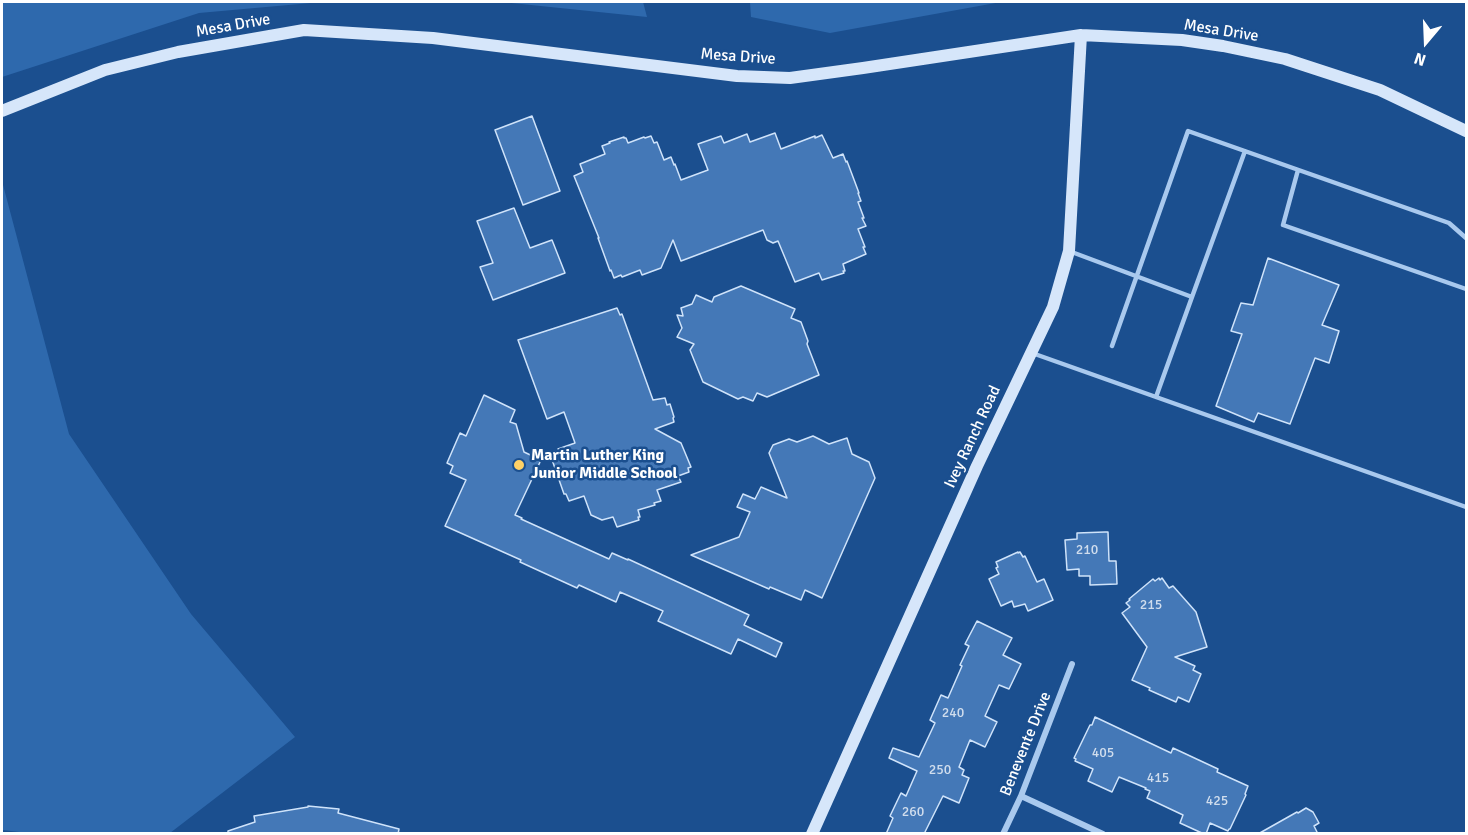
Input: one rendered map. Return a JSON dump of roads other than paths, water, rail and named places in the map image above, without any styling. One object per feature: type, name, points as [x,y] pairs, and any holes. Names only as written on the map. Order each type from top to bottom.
[{"type":"main road","name":"Mesa Drive","points":[[2,111],[105,70],[178,52],[304,30],[433,38],[737,76],[789,78],[1081,35],[1182,40],[1285,59],[1380,90],[1467,131]]},
{"type":"main road","name":"Ivey Ranch Road","points":[[812,834],[972,477],[1053,307],[1069,251],[1081,35]]},
{"type":"street","name":"Benevente Drive","points":[[1003,834],[1021,796],[1072,664]]},
{"type":"street","points":[[1021,796],[1103,834]]},
{"type":"lane","points":[[1112,346],[1188,131],[1449,223],[1467,238]]},
{"type":"lane","points":[[1156,397],[1245,151]]},
{"type":"lane","points":[[1298,170],[1282,225],[1467,289]]},
{"type":"lane","points":[[1069,251],[1192,297]]},
{"type":"lane","points":[[1032,353],[1467,507]]},
{"type":"place","name":"Martin Luther King Junior Middle School","points":[[519,465]]}]
